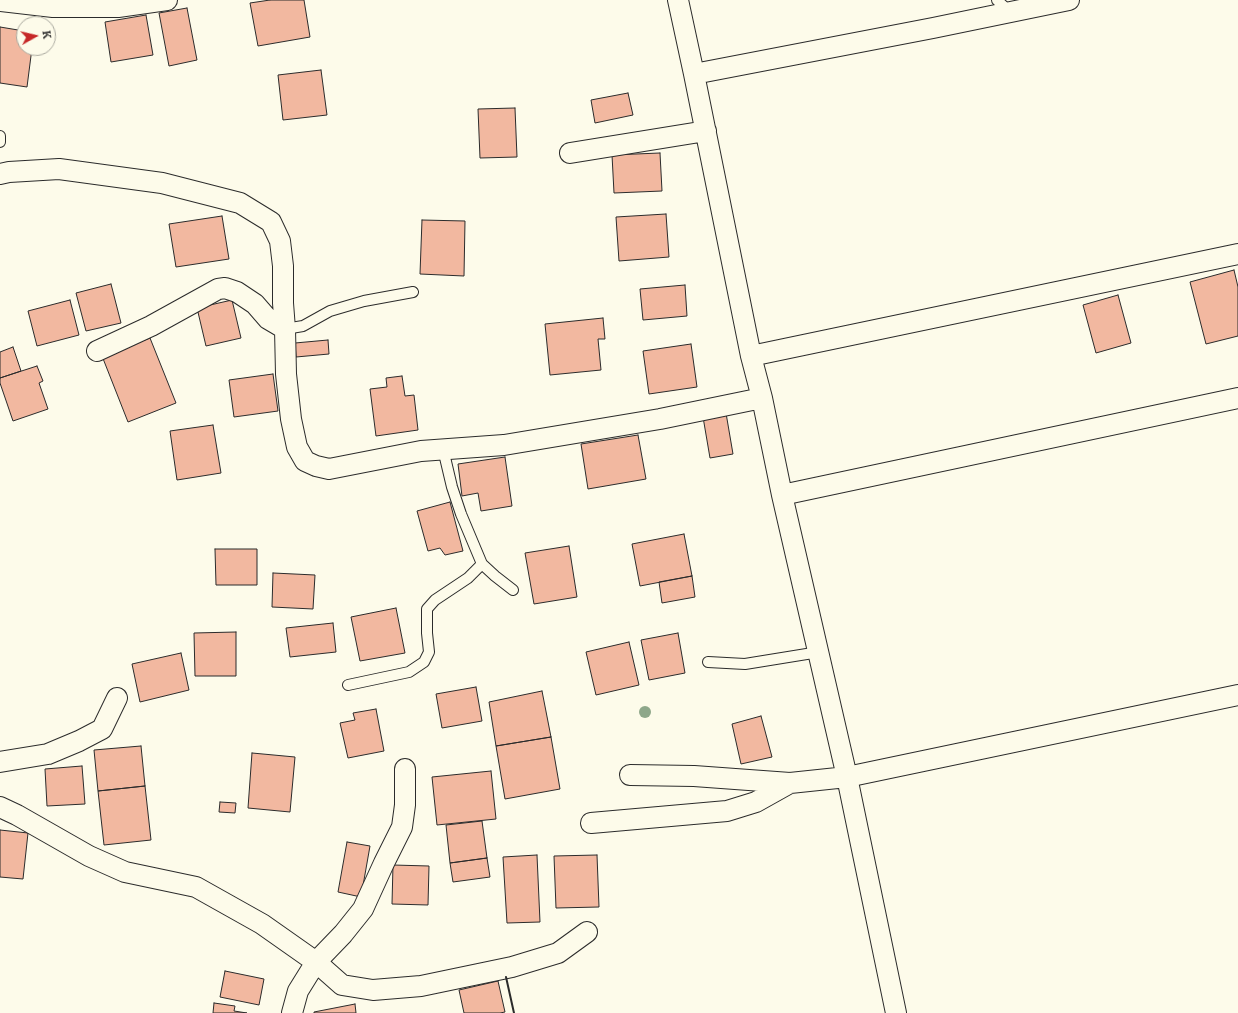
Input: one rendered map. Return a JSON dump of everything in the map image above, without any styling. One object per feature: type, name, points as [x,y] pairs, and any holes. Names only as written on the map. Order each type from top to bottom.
[{"type":"street","points":[[0,1],[53,7],[111,7],[167,0]]},
{"type":"street","points":[[678,0],[751,356],[762,398],[782,495],[847,777],[896,1013]]},
{"type":"street","points":[[694,74],[933,28],[1004,6],[1070,0]]},
{"type":"street","points":[[570,153],[706,131]]},
{"type":"street","points":[[0,174],[9,172],[59,169],[162,183],[240,203],[271,222],[280,241],[283,266],[286,374],[291,420],[297,447],[305,461],[316,466],[330,469],[422,451],[504,445],[660,419],[762,398]]},
{"type":"street","points":[[751,356],[1238,254]]},
{"type":"street","points":[[97,351],[151,326],[218,289],[224,288],[236,292],[255,304],[268,319],[285,329]]},
{"type":"street","points":[[782,495],[1238,398]]},
{"type":"street","points":[[630,775],[694,776],[790,783],[847,777],[1238,695]]},
{"type":"street","points":[[0,762],[48,754],[79,741],[102,729],[117,698]]},
{"type":"street","points":[[292,1013],[298,991],[316,962],[343,934],[363,909],[402,827],[405,805],[405,769]]},
{"type":"street","points":[[591,823],[727,811],[756,802],[790,783]]},
{"type":"street","points":[[3,811],[17,815],[89,856],[125,872],[196,887],[262,924],[316,962],[342,985],[373,990],[421,986],[512,967],[558,953],[587,932]]},
{"type":"lane","points":[[0,136],[0,142]]},
{"type":"lane","points":[[285,329],[303,326],[330,310],[357,302],[412,292]]},
{"type":"lane","points":[[443,449],[456,501],[482,564],[513,590]]},
{"type":"lane","points":[[348,685],[409,672],[424,662],[429,652],[427,609],[435,600],[468,578],[482,564]]},
{"type":"lane","points":[[708,662],[745,664],[819,652]]},
{"type":"building","points":[[270,0],[304,0],[310,37],[258,46],[250,3]]},
{"type":"building","points":[[187,8],[197,60],[169,66],[159,13]]},
{"type":"building","points":[[146,15],[153,55],[111,62],[105,22]]},
{"type":"building","points":[[0,27],[16,30],[16,56],[31,56],[27,87],[0,83]]},
{"type":"building","points":[[321,70],[327,115],[283,120],[278,75]]},
{"type":"building","points":[[628,93],[633,115],[595,123],[591,100]]},
{"type":"building","points":[[515,108],[517,157],[480,158],[478,109]]},
{"type":"building","points":[[660,153],[662,191],[614,193],[612,155]]},
{"type":"building","points":[[666,214],[669,257],[619,261],[616,217]]},
{"type":"building","points":[[222,216],[229,259],[176,267],[169,224]]},
{"type":"building","points":[[422,220],[465,221],[464,276],[420,274]]},
{"type":"building","points":[[1234,270],[1238,287],[1238,336],[1206,344],[1190,282]]},
{"type":"building","points":[[111,284],[121,323],[86,331],[76,293]]},
{"type":"building","points":[[685,285],[687,316],[643,320],[640,289]]},
{"type":"building","points":[[1118,295],[1131,343],[1096,353],[1083,305]]},
{"type":"building","points":[[70,300],[79,335],[37,346],[28,311]]},
{"type":"building","points":[[232,300],[241,338],[206,346],[197,308]]},
{"type":"building","points":[[603,318],[605,339],[598,339],[601,370],[550,375],[545,324]]},
{"type":"building","points":[[150,338],[176,403],[128,422],[102,356]]},
{"type":"building","points":[[328,340],[329,354],[296,357],[295,343]]},
{"type":"building","points":[[691,344],[697,387],[649,394],[643,351]]},
{"type":"building","points":[[13,347],[21,371],[0,378],[0,352]]},
{"type":"building","points":[[37,366],[43,381],[39,383],[48,409],[13,421],[0,383],[0,378]]},
{"type":"building","points":[[273,374],[278,411],[234,417],[229,380]]},
{"type":"building","points":[[402,376],[405,396],[414,395],[418,430],[376,436],[370,389],[387,387],[386,378]]},
{"type":"building","points":[[726,413],[733,454],[710,458],[703,417]]},
{"type":"building","points":[[213,425],[221,473],[177,480],[170,431]]},
{"type":"building","points":[[638,435],[646,479],[588,489],[581,444]]},
{"type":"building","points":[[505,457],[512,506],[481,511],[478,493],[462,496],[458,464]]},
{"type":"building","points":[[450,502],[463,551],[445,555],[440,548],[428,551],[417,511]]},
{"type":"building","points":[[684,534],[692,576],[640,586],[632,544]]},
{"type":"building","points":[[569,546],[577,597],[534,604],[525,553]]},
{"type":"building","points":[[215,549],[257,549],[257,585],[216,585]]},
{"type":"building","points":[[273,573],[315,575],[313,609],[272,607]]},
{"type":"building","points":[[692,576],[695,597],[662,603],[659,582]]},
{"type":"building","points":[[396,608],[405,653],[360,661],[351,617]]},
{"type":"building","points":[[333,623],[336,652],[290,657],[286,628]]},
{"type":"building","points":[[236,632],[236,676],[195,676],[194,633]]},
{"type":"building","points":[[678,633],[685,673],[649,680],[641,640]]},
{"type":"building","points":[[629,642],[639,685],[596,695],[586,652]]},
{"type":"building","points":[[181,653],[189,690],[140,702],[132,664]]},
{"type":"building","points":[[476,687],[482,721],[442,728],[436,694]]},
{"type":"building","points":[[542,691],[551,737],[496,746],[489,702]]},
{"type":"building","points":[[376,709],[384,751],[348,758],[340,723],[355,720],[353,713]]},
{"type":"building","points":[[761,716],[772,757],[741,764],[732,724]]},
{"type":"building","points":[[551,737],[560,789],[505,799],[496,746]]},
{"type":"building","points":[[141,746],[145,786],[98,791],[94,750]]},
{"type":"building","points":[[252,753],[295,757],[290,812],[248,808]]},
{"type":"building","points":[[82,766],[85,804],[47,806],[45,769]]},
{"type":"building","points":[[491,771],[496,819],[437,825],[432,777]]},
{"type":"building","points":[[145,786],[151,840],[104,845],[98,791]]},
{"type":"building","points":[[220,802],[236,803],[235,813],[219,812]]},
{"type":"building","points":[[482,821],[487,858],[450,863],[446,825]]},
{"type":"building","points":[[0,830],[28,833],[23,879],[0,877]]},
{"type":"building","points":[[347,842],[370,846],[361,897],[338,892]]},
{"type":"building","points":[[537,855],[540,922],[507,923],[503,857]]},
{"type":"building","points":[[597,855],[599,907],[556,908],[554,856]]},
{"type":"building","points":[[487,858],[490,877],[453,882],[450,863]]},
{"type":"building","points":[[393,865],[429,866],[428,905],[392,904]]},
{"type":"building","points":[[225,971],[264,979],[259,1005],[220,997]]},
{"type":"building","points":[[498,981],[505,1012],[464,1013],[459,990]]},
{"type":"building","points":[[214,1003],[235,1006],[234,1011],[247,1013],[213,1013]]},
{"type":"building","points":[[355,1004],[356,1013],[314,1013],[314,1012]]},
{"type":"wall","points":[[506,977],[514,1013]]}]
